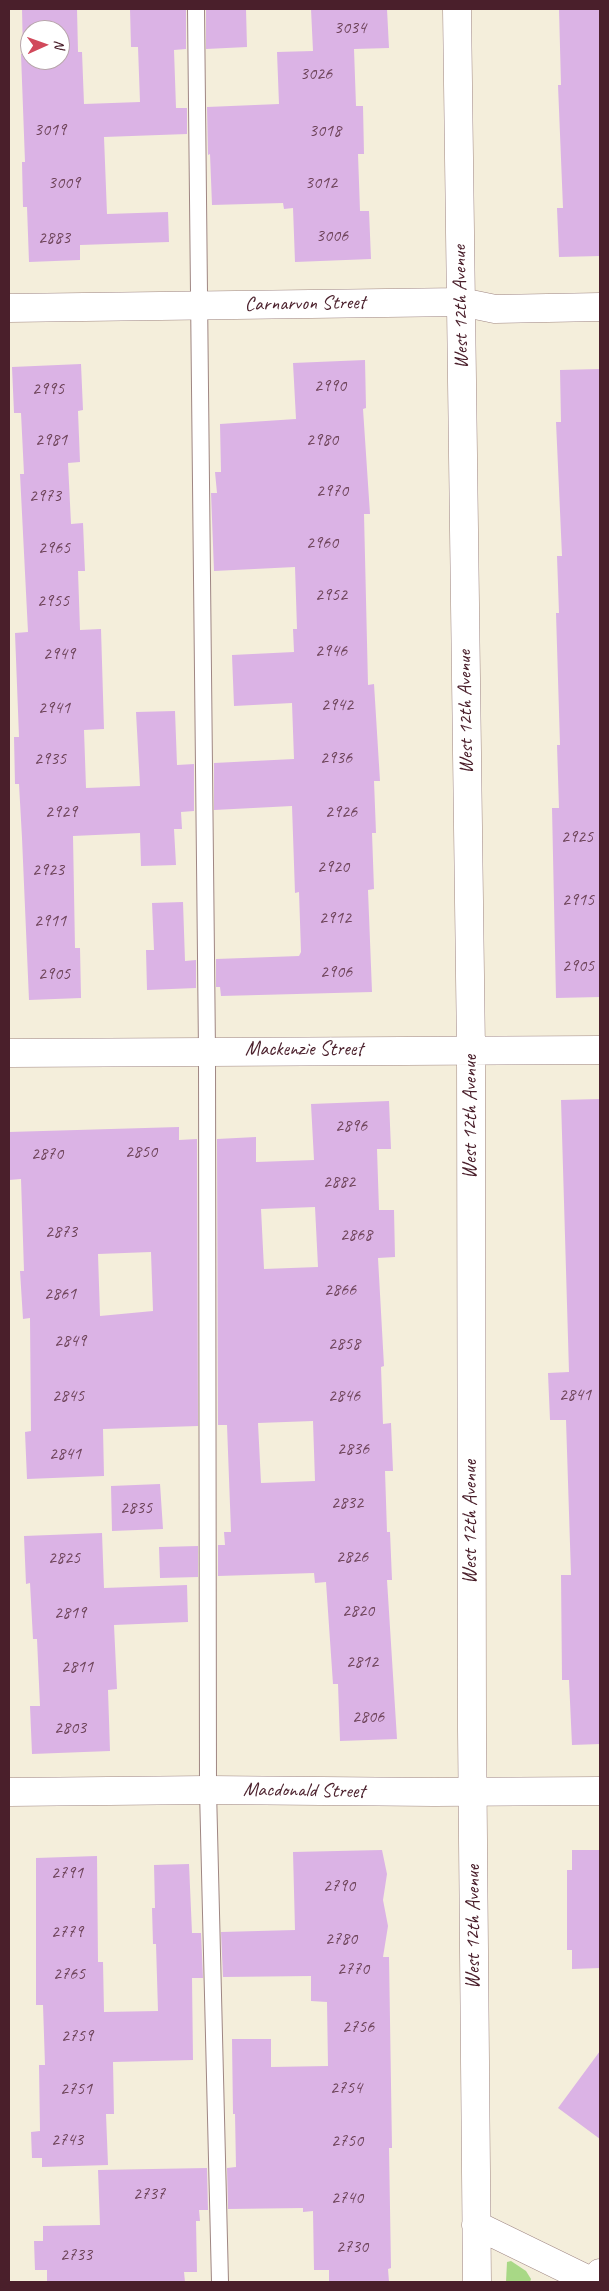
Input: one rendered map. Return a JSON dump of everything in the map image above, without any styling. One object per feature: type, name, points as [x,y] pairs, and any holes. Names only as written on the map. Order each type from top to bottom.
[{"type":"street","name":"West 12th Avenue","points":[[457,9],[471,1050],[473,1792],[477,2282]]},
{"type":"street","name":"Carnarvon Street","points":[[9,308],[461,302],[495,309],[600,307]]},
{"type":"street","name":"Mackenzie Street","points":[[9,1053],[600,1050]]},
{"type":"street","name":"Macdonald Street","points":[[9,1792],[208,1790],[600,1791]]},
{"type":"street","points":[[476,2225],[594,2282],[600,2273]]},
{"type":"lane","points":[[196,9],[208,1051],[208,1790],[220,2282]]},
{"type":"green space","points":[[511,2261],[526,2271],[531,2279],[530,2282],[506,2282],[507,2262]]},
{"type":"building","points":[[22,9],[77,9],[78,52],[82,52],[84,104],[140,102],[138,47],[131,47],[130,9],[186,9],[186,49],[174,50],[176,108],[187,108],[187,134],[104,137],[107,214],[168,212],[169,242],[80,245],[80,260],[29,262],[27,207],[23,207],[22,162],[25,162],[22,70],[70,70],[70,20],[22,20]]},
{"type":"building","points":[[206,9],[246,9],[247,47],[206,49]]},
{"type":"building","points":[[311,9],[387,9],[389,48],[354,49],[356,106],[363,106],[364,154],[358,154],[360,211],[369,211],[371,259],[295,262],[293,208],[284,209],[283,203],[212,205],[207,107],[279,104],[277,52],[313,51]]},
{"type":"building","points":[[559,9],[600,9],[600,256],[559,257],[557,208],[563,208],[558,85],[561,85]]},
{"type":"building","points":[[365,360],[366,408],[363,409],[370,514],[364,514],[368,685],[374,684],[380,781],[374,781],[376,833],[372,833],[374,889],[368,890],[372,992],[221,996],[220,987],[216,987],[216,959],[299,956],[301,952],[299,892],[295,893],[292,806],[214,810],[214,763],[294,759],[292,703],[234,706],[232,655],[294,652],[293,629],[297,629],[295,567],[214,571],[211,493],[217,493],[215,472],[221,472],[220,424],[296,419],[293,363]]},
{"type":"building","points":[[81,364],[83,410],[78,411],[80,462],[68,463],[71,524],[83,523],[85,571],[78,571],[80,630],[101,629],[104,729],[84,730],[86,788],[140,786],[136,712],[175,711],[177,765],[194,764],[194,811],[181,812],[182,829],[174,829],[176,865],[141,866],[140,833],[73,836],[75,948],[80,948],[81,998],[29,1000],[19,784],[15,784],[14,737],[19,737],[15,633],[28,632],[20,474],[24,474],[21,413],[14,413],[12,367]]},
{"type":"building","points":[[600,369],[600,997],[556,998],[552,808],[559,808],[557,745],[560,745],[556,613],[559,613],[557,556],[562,556],[556,422],[561,422],[560,370]]},
{"type":"building","points":[[183,902],[185,961],[196,960],[196,988],[147,990],[146,950],[154,950],[152,903]]},
{"type":"building","points":[[600,1099],[600,1744],[572,1745],[569,1680],[562,1680],[561,1575],[571,1575],[566,1420],[550,1420],[548,1373],[569,1372],[561,1100]]},
{"type":"building","points":[[389,1101],[391,1149],[377,1149],[379,1210],[394,1210],[395,1257],[378,1258],[384,1366],[381,1367],[383,1424],[391,1423],[393,1471],[385,1471],[387,1532],[390,1532],[392,1580],[387,1580],[397,1739],[340,1741],[338,1684],[333,1684],[326,1582],[315,1583],[314,1573],[218,1576],[218,1545],[225,1545],[224,1532],[231,1532],[227,1425],[218,1425],[217,1139],[256,1137],[256,1162],[314,1160],[311,1104]],"holes":[[[315,1207],[318,1267],[264,1269],[261,1209]],[[313,1421],[315,1481],[261,1483],[258,1423]]]},
{"type":"building","points":[[179,1127],[179,1140],[197,1139],[198,1426],[103,1429],[104,1476],[27,1479],[25,1432],[31,1431],[30,1318],[23,1319],[20,1271],[24,1271],[21,1179],[9,1180],[9,1132]],"holes":[[[151,1252],[153,1311],[100,1316],[98,1254]]]},
{"type":"building","points":[[160,1484],[163,1529],[112,1531],[111,1486]]},
{"type":"building","points":[[102,1533],[104,1588],[187,1585],[188,1622],[114,1625],[117,1689],[108,1690],[110,1751],[32,1754],[30,1706],[40,1706],[37,1639],[33,1639],[30,1583],[26,1584],[24,1536]]},
{"type":"building","points":[[198,1546],[198,1577],[160,1578],[159,1547]]},
{"type":"building","points":[[382,1850],[387,1874],[383,1900],[388,1926],[383,1957],[389,1957],[392,2148],[389,2148],[391,2268],[388,2269],[389,2282],[329,2282],[329,2270],[314,2270],[313,2211],[303,2212],[303,2208],[228,2209],[227,2168],[236,2167],[232,2039],[271,2039],[271,2067],[328,2066],[327,2002],[311,2001],[311,1976],[223,1977],[221,1932],[295,1930],[293,1852]]},
{"type":"building","points":[[572,1850],[600,1850],[600,1968],[572,1969],[572,1950],[567,1950],[567,1870],[572,1870]]},
{"type":"building","points":[[97,1856],[98,1962],[103,1962],[104,2012],[158,2011],[156,1944],[153,1944],[152,1908],[155,1908],[154,1865],[189,1864],[192,1933],[201,1933],[203,1978],[192,1978],[193,2060],[113,2062],[114,2114],[106,2114],[108,2165],[42,2167],[42,2158],[32,2158],[31,2132],[40,2131],[39,2065],[45,2065],[43,2005],[36,2005],[36,1858]]},
{"type":"building","points":[[600,2051],[600,2139],[558,2108]]},
{"type":"building","points":[[207,2168],[208,2210],[199,2210],[200,2221],[196,2221],[197,2272],[184,2272],[185,2282],[47,2282],[47,2270],[35,2270],[34,2241],[43,2241],[43,2226],[100,2225],[98,2170]]}]
